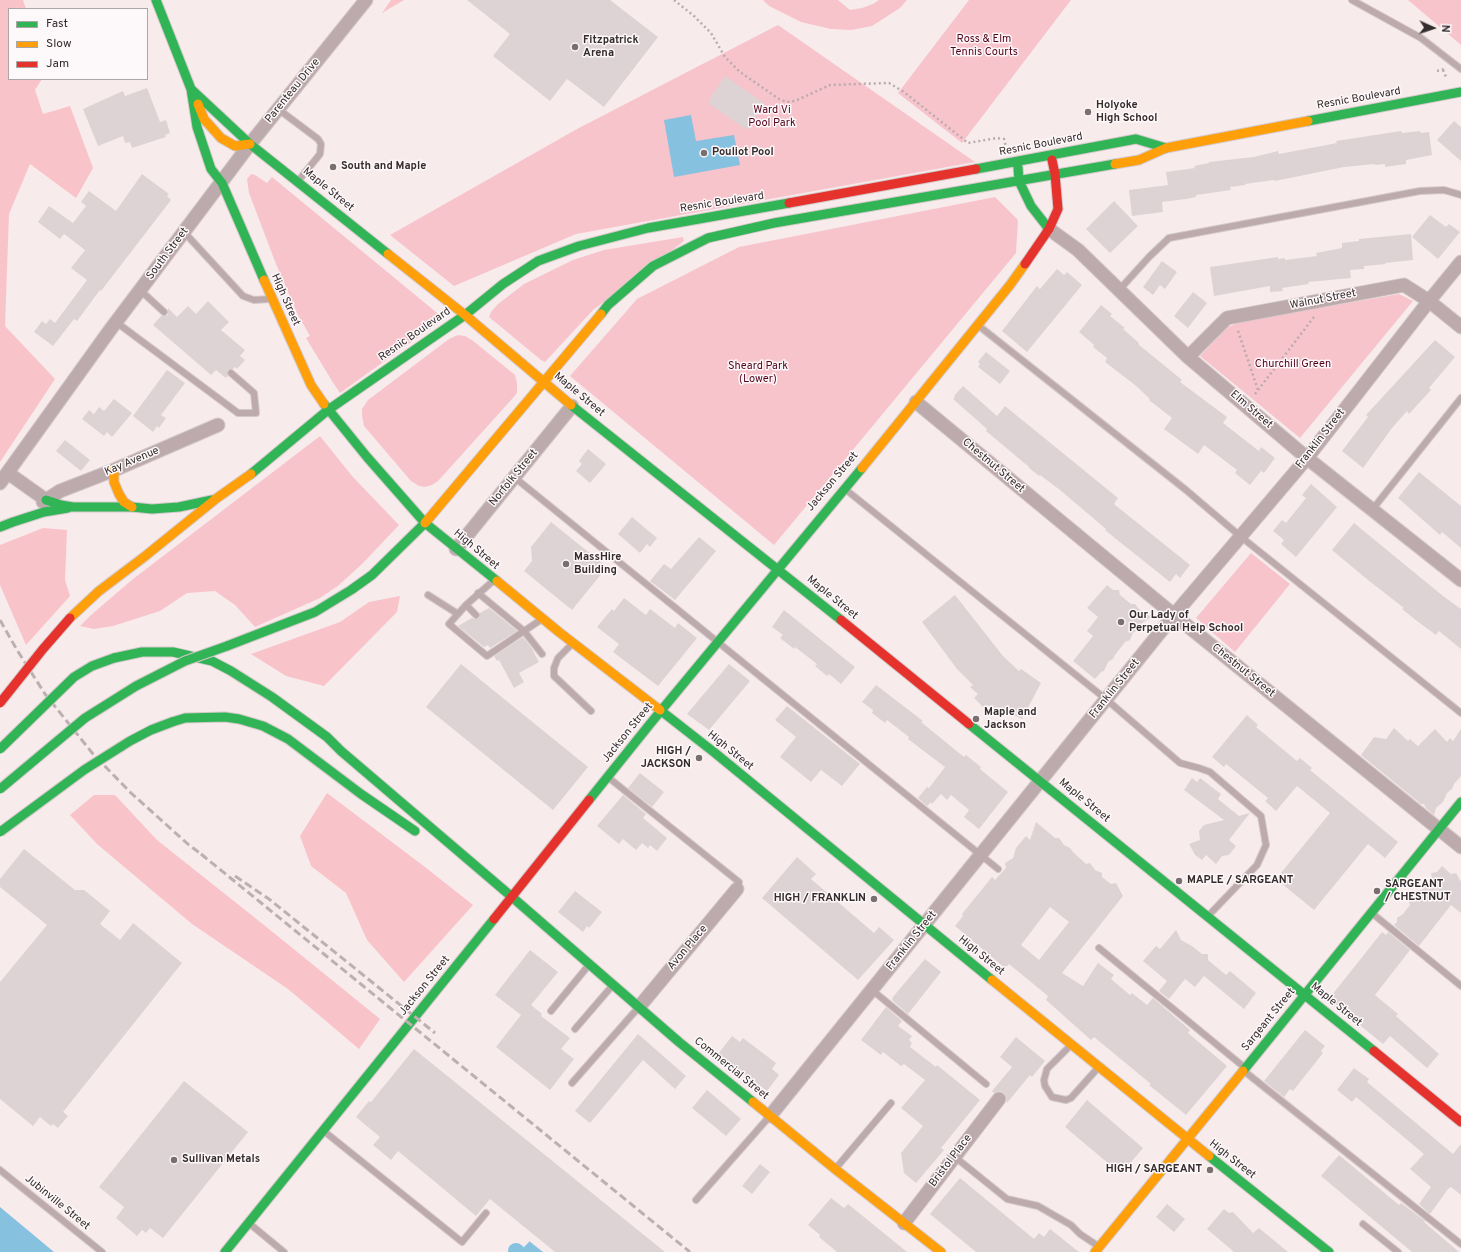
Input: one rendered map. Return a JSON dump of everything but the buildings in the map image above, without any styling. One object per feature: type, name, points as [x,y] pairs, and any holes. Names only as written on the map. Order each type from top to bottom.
[{"type":"main road","points":[[156,0],[204,119],[221,138],[235,146],[250,144]]},
{"type":"main road","points":[[191,89],[197,127],[211,169],[222,183]]},
{"type":"main road","name":"Maple Street","points":[[191,89],[250,144],[465,315],[572,406],[1305,994],[1461,1122]]},
{"type":"main road","name":"Resnic Boulevard","points":[[0,789],[85,718],[136,686],[186,661],[315,612],[372,575],[425,523],[608,305],[653,266],[708,238],[774,223],[1139,160],[1166,148],[1461,92]]},
{"type":"main road","name":"Resnic Boulevard","points":[[0,703],[70,618],[99,591],[217,498],[261,467],[328,410],[465,315],[503,284],[538,261],[579,246],[648,228],[769,208],[1051,155],[1136,140],[1166,148]]},
{"type":"main road","name":"Jackson Street","points":[[225,1252],[324,1131],[660,711],[916,402],[1010,285],[1049,229],[1058,208],[1055,174],[1051,155]]},
{"type":"main road","points":[[1013,162],[1031,206],[1049,229]]},
{"type":"main road","name":"High Street","points":[[222,183],[271,299],[311,386],[328,410],[367,457],[425,523],[573,643],[727,763],[1320,1249]]},
{"type":"main road","points":[[114,470],[114,482],[119,494],[124,502],[132,507]]},
{"type":"main road","points":[[46,500],[60,505],[73,507],[132,507],[152,509],[179,507],[217,498]]},
{"type":"main road","points":[[13,522],[44,512],[73,507]]},
{"type":"main road","name":"Kay Avenue","points":[[0,527],[13,522]]},
{"type":"main road","points":[[0,749],[74,677],[92,666],[114,658],[142,652],[173,652],[198,657],[212,662],[231,672],[272,697],[322,733],[512,897]]},
{"type":"main road","points":[[0,832],[84,770],[130,741],[151,730],[185,718],[218,716],[238,719],[263,726],[288,739],[361,794],[426,838]]},
{"type":"main road","name":"Sargeant Street","points":[[1097,1249],[1461,802]]},
{"type":"main road","points":[[439,847],[512,897]]},
{"type":"main road","name":"Commercial Street","points":[[512,897],[679,1042],[835,1169],[941,1252]]},
{"type":"street","name":"Parenteau Drive","points":[[222,183],[250,144],[366,0]]},
{"type":"street","name":"South Street","points":[[0,483],[116,322],[222,183]]},
{"type":"street","name":"Elm Street","points":[[1049,229],[1078,250],[1120,289],[1188,357],[1307,458],[1461,580]]},
{"type":"street","name":"Franklin Street","points":[[770,1116],[1174,616],[1307,458],[1461,262]]},
{"type":"street","name":"Walnut Street","points":[[1188,357],[1227,318],[1404,285],[1429,301],[1461,327]]},
{"type":"street","name":"Chestnut Street","points":[[916,402],[1174,616],[1461,847]]},
{"type":"street","name":"Norfolk Street","points":[[456,549],[572,406]]},
{"type":"street","name":"Kay Avenue","points":[[13,522],[60,491],[114,470],[218,425]]},
{"type":"street","points":[[8,473],[46,500]]},
{"type":"street","name":"Avon Place","points":[[639,1007],[737,889]]},
{"type":"street","name":"Bristol Place","points":[[904,1223],[999,1099]]},
{"type":"lane","points":[[1352,0],[1421,38],[1461,69]]},
{"type":"lane","points":[[278,109],[318,139],[321,144],[320,154],[298,181]]},
{"type":"lane","points":[[1120,289],[1149,257],[1169,238],[1420,191],[1444,190],[1461,196]]},
{"type":"lane","points":[[184,232],[243,296],[254,300],[271,299]]},
{"type":"lane","points":[[140,290],[164,312]]},
{"type":"lane","points":[[116,322],[238,413],[256,413],[254,393],[231,373]]},
{"type":"lane","points":[[977,325],[1186,490],[1240,536],[1461,713]]},
{"type":"lane","points":[[1372,510],[1461,398]]},
{"type":"lane","points":[[514,477],[998,869]]},
{"type":"lane","points":[[844,488],[1107,700],[1180,763],[1210,772],[1261,816],[1266,845],[1257,865],[1208,916]]},
{"type":"lane","points":[[494,580],[478,593],[449,624],[487,656],[543,619]]},
{"type":"lane","points":[[478,593],[524,631],[542,654]]},
{"type":"lane","points":[[428,595],[458,614]]},
{"type":"lane","points":[[466,605],[476,615]]},
{"type":"lane","points":[[499,638],[505,644]]},
{"type":"lane","points":[[573,643],[558,658],[554,668],[554,676],[591,711]]},
{"type":"lane","points":[[608,777],[739,882],[737,889]]},
{"type":"lane","points":[[1372,913],[1461,986]]},
{"type":"lane","points":[[1099,948],[1244,1069],[1461,1244]]},
{"type":"lane","points":[[551,1011],[589,965]]},
{"type":"lane","points":[[575,1029],[613,984]]},
{"type":"lane","points":[[872,990],[986,1084]]},
{"type":"lane","points":[[572,1083],[639,1007]]},
{"type":"lane","points":[[1071,1045],[1047,1069],[1044,1080],[1045,1086],[1052,1097],[1061,1100],[1071,1098],[1098,1068]]},
{"type":"lane","points":[[835,1169],[891,1104]]},
{"type":"lane","points":[[696,1200],[770,1116]]},
{"type":"lane","points":[[324,1131],[462,1242],[486,1213]]},
{"type":"lane","points":[[955,1157],[1007,1199],[1038,1206],[1071,1225],[1097,1249]]},
{"type":"lane","name":"Jubinville Street","points":[[0,1170],[102,1252]]},
{"type":"lane","points":[[248,1223],[284,1252]]},
{"type":"lane","points":[[1363,1224],[1398,1252]]},
{"type":"path","points":[[674,0],[694,16],[711,34],[725,57],[740,72],[779,99],[787,102],[795,101],[830,84],[888,83],[927,109],[968,143],[997,138],[1004,139],[1013,162]]},
{"type":"path","points":[[1437,71],[1448,69]]},
{"type":"path","points":[[1443,70],[1446,77]]},
{"type":"path","points":[[1255,394],[1314,317]]},
{"type":"path","points":[[1238,330],[1258,390]]},
{"type":"green space","points":[[763,0],[838,0],[850,10],[862,8],[879,0],[907,0],[900,8],[872,26],[851,30],[831,29],[801,22],[769,6]]},
{"type":"green space","name":"Ross & Elm Tennis Courts","points":[[969,0],[1071,0],[962,143],[898,93]]},
{"type":"green space","points":[[1408,0],[1461,0],[1461,45]]},
{"type":"green space","name":"Ward Vi Pool Park","points":[[778,25],[975,162],[576,234],[454,286],[390,235],[577,129]]},
{"type":"green space","points":[[251,174],[267,183],[272,177],[442,317],[442,320],[340,393],[306,338],[310,336],[298,315],[276,264],[249,193],[247,179]]},
{"type":"green space","name":"Sheard Park (Lower)","points":[[995,197],[1018,220],[1016,253],[774,545],[570,376],[637,299],[739,247]]},
{"type":"green space","points":[[683,237],[684,241],[593,310],[545,362],[489,317],[491,312],[498,304],[524,284],[573,260],[604,250]]},
{"type":"green space","name":"Churchill Green","points":[[1399,294],[1413,301],[1300,438],[1200,356],[1228,327],[1242,321]]},
{"type":"green space","points":[[458,335],[465,336],[472,340],[515,375],[517,393],[438,481],[425,487],[419,486],[411,481],[364,426],[362,409],[368,400],[449,339]]},
{"type":"green space","points":[[320,436],[352,476],[399,525],[363,563],[339,585],[320,598],[255,627],[235,605],[215,591],[187,593],[160,611],[113,626],[94,629],[80,626],[133,579]]},
{"type":"green space","points":[[1251,553],[1290,584],[1235,652],[1196,618]]},
{"type":"shaded area","points":[[0,0],[23,0],[26,8],[8,8],[8,80],[41,80],[35,90],[43,114],[70,106],[93,168],[76,198],[30,164],[9,214],[5,326],[55,379],[0,462]]},
{"type":"shaded area","points":[[391,0],[404,0],[382,13]]},
{"type":"shaded area","points":[[43,528],[67,530],[65,580],[70,596],[26,645],[0,585],[0,545]]},
{"type":"shaded area","points":[[400,596],[397,612],[324,686],[286,676],[251,654],[340,622],[369,602]]},
{"type":"shaded area","points":[[327,793],[473,905],[404,982],[367,940],[346,893],[311,866],[300,836]]},
{"type":"shaded area","points":[[94,795],[115,795],[157,840],[380,1019],[359,1049],[288,989],[192,924],[97,844],[70,815]]},
{"type":"water","name":"Pouliot Pool","points":[[691,115],[696,141],[734,135],[740,165],[674,177],[664,120]]},
{"type":"water","points":[[0,1207],[54,1252],[0,1252]]},
{"type":"water","points":[[529,1241],[543,1252],[519,1252]]},
{"type":"railway","points":[[0,620],[45,694],[93,754],[131,793],[189,845],[205,857]]},
{"type":"railway","points":[[201,854],[690,1252]]},
{"type":"railway","points":[[235,876],[269,899],[435,1033]]},
{"type":"traffic: fast","points":[[156,0],[191,89],[197,127],[211,169],[222,183],[264,280]]},
{"type":"traffic: fast","points":[[191,89],[250,144],[388,254]]},
{"type":"traffic: fast","points":[[1308,121],[1461,92]]},
{"type":"traffic: fast","points":[[976,169],[1136,139],[1166,148]]},
{"type":"traffic: fast","points":[[601,314],[608,305],[653,266],[708,238],[774,223],[1115,164]]},
{"type":"traffic: fast","points":[[1018,167],[1019,181],[1031,206],[1049,229]]},
{"type":"traffic: fast","points":[[328,410],[465,315],[503,284],[538,261],[579,246],[648,228],[789,203]]},
{"type":"traffic: fast","points":[[324,404],[367,457],[425,523],[497,581]]},
{"type":"traffic: fast","points":[[571,405],[841,620]]},
{"type":"traffic: fast","points":[[251,474],[328,410]]},
{"type":"traffic: fast","points":[[589,800],[862,468]]},
{"type":"traffic: fast","points":[[46,500],[73,507],[132,507],[152,509],[179,507],[212,500]]},
{"type":"traffic: fast","points":[[13,522],[44,512],[68,508]]},
{"type":"traffic: fast","points":[[0,527],[13,522]]},
{"type":"traffic: fast","points":[[227,646],[315,612],[351,590],[372,575],[425,523]]},
{"type":"traffic: fast","points":[[0,789],[85,718],[136,686],[185,661],[227,646]]},
{"type":"traffic: fast","points":[[114,658],[142,652],[173,652],[212,661],[231,671],[272,697],[327,737],[341,751],[512,897]]},
{"type":"traffic: fast","points":[[0,749],[74,677],[92,666],[114,658]]},
{"type":"traffic: fast","points":[[660,710],[715,753],[992,980]]},
{"type":"traffic: fast","points":[[172,722],[185,718],[225,717],[239,719],[263,726],[288,739],[361,794],[415,831]]},
{"type":"traffic: fast","points":[[0,832],[84,770],[130,741],[151,730],[172,722]]},
{"type":"traffic: fast","points":[[969,724],[1374,1051]]},
{"type":"traffic: fast","points":[[1243,1071],[1461,802]]},
{"type":"traffic: fast","points":[[512,897],[679,1042],[753,1102]]},
{"type":"traffic: fast","points":[[225,1252],[494,919]]},
{"type":"traffic: fast","points":[[1209,1156],[1329,1252]]},
{"type":"traffic: slow","points":[[198,104],[204,119],[221,138],[235,146],[250,144]]},
{"type":"traffic: slow","points":[[1115,164],[1139,160],[1166,148],[1308,121]]},
{"type":"traffic: slow","points":[[388,254],[465,315],[571,405]]},
{"type":"traffic: slow","points":[[862,468],[1010,285],[1025,264]]},
{"type":"traffic: slow","points":[[264,280],[311,385],[324,404]]},
{"type":"traffic: slow","points":[[425,523],[601,314]]},
{"type":"traffic: slow","points":[[114,470],[114,482],[119,494],[124,502],[132,507]]},
{"type":"traffic: slow","points":[[70,618],[99,591],[217,498],[251,474]]},
{"type":"traffic: slow","points":[[497,581],[559,632],[660,710]]},
{"type":"traffic: slow","points":[[992,980],[1209,1156]]},
{"type":"traffic: slow","points":[[1095,1252],[1243,1071]]},
{"type":"traffic: slow","points":[[753,1102],[835,1169],[941,1252]]},
{"type":"traffic: jam","points":[[1025,264],[1049,229],[1058,209],[1055,174],[1052,160]]},
{"type":"traffic: jam","points":[[789,203],[976,169]]},
{"type":"traffic: jam","points":[[0,703],[70,618]]},
{"type":"traffic: jam","points":[[841,620],[969,724]]},
{"type":"traffic: jam","points":[[494,919],[589,800]]},
{"type":"traffic: jam","points":[[1374,1051],[1461,1122]]},
{"type":"place","name":"Fitzpatrick Arena","points":[[575,47]]},
{"type":"place","name":"Holyoke High School","points":[[1088,112]]},
{"type":"place","name":"Pouliot Pool","points":[[704,153]]},
{"type":"place","name":"South and Maple","points":[[333,167]]},
{"type":"place","name":"MassHire Building","points":[[566,564]]},
{"type":"place","name":"Our Lady of Perpetual Help School","points":[[1121,622]]},
{"type":"place","name":"Maple and Jackson","points":[[976,719]]},
{"type":"place","name":"HIGH / JACKSON","points":[[699,758]]},
{"type":"place","name":"MAPLE / SARGEANT","points":[[1179,881]]},
{"type":"place","name":"SARGEANT / CHESTNUT","points":[[1377,891]]},
{"type":"place","name":"HIGH / FRANKLIN","points":[[874,899]]},
{"type":"place","name":"Sullivan Metals","points":[[174,1160]]},
{"type":"place","name":"HIGH / SARGEANT","points":[[1210,1170]]}]
